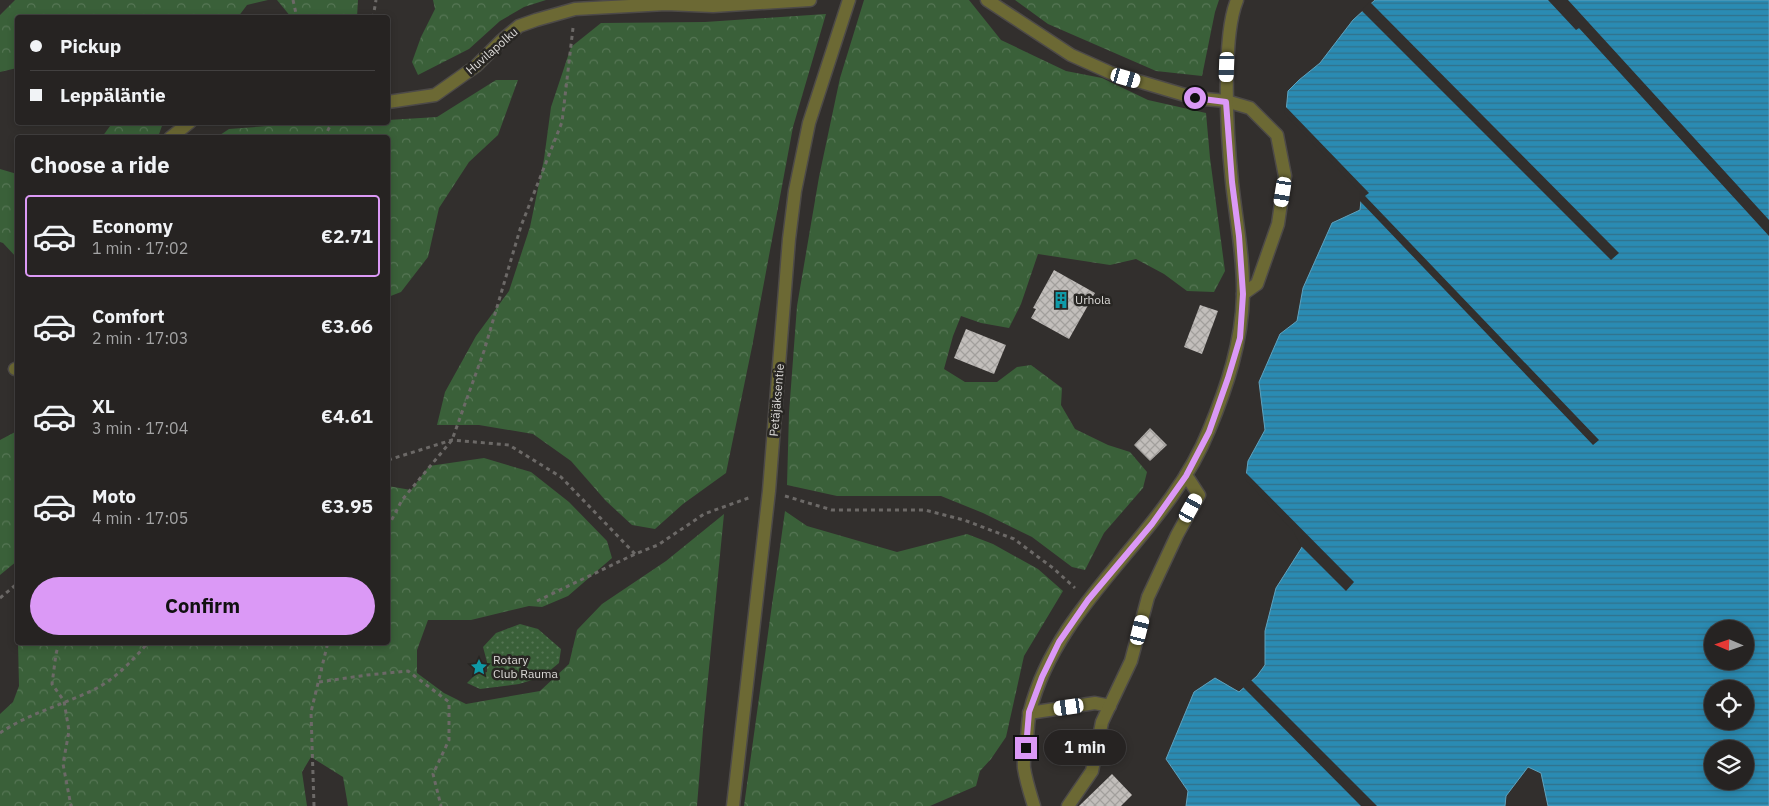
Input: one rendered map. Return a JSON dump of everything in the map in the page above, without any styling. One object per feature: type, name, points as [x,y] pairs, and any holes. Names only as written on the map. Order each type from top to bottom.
[{"type":"street","name":"Huvilapolku","points":[[390,102],[435,96],[476,66],[501,41],[520,26],[575,9],[666,4],[713,6],[810,0]]},
{"type":"street","name":"Petäjäksentie","points":[[733,806],[769,491],[789,239],[795,190],[809,123],[848,0]]},
{"type":"street","points":[[987,0],[1071,55],[1111,73],[1195,98],[1226,102],[1250,108],[1277,135],[1286,176],[1278,224],[1257,284],[1243,294]]},
{"type":"street","points":[[1034,806],[1024,766],[1029,712],[1042,677],[1059,642],[1088,600],[1152,524],[1186,476],[1209,432],[1240,338],[1243,294],[1226,102],[1228,49],[1237,0]]},
{"type":"street","points":[[174,135],[186,125]]},
{"type":"street","points":[[1068,806],[1092,771],[1102,722],[1131,661],[1148,598],[1177,535],[1199,495],[1186,476]]},
{"type":"street","points":[[1029,712],[1095,703],[1110,706]]},
{"type":"path","points":[[293,0],[296,15]]},
{"type":"path","points":[[374,15],[376,0]]},
{"type":"path","points":[[390,523],[402,500],[452,440],[484,351],[521,226],[562,122],[575,9]]},
{"type":"path","points":[[390,459],[452,440],[508,444],[561,477],[635,554]]},
{"type":"path","points":[[537,601],[658,545],[704,514],[769,491],[832,510],[925,510],[964,520],[1014,539],[1054,568],[1088,600]]},
{"type":"path","points":[[0,598],[15,586]]},
{"type":"path","points":[[59,645],[52,684],[64,701],[69,731],[63,764],[71,806]]},
{"type":"path","points":[[0,733],[64,701],[98,687],[122,671],[146,645]]},
{"type":"path","points":[[314,806],[312,712],[327,645]]},
{"type":"path","points":[[319,682],[408,671],[448,702],[449,740],[433,774],[441,806]]},
{"type":"green space","points":[[15,0],[268,0],[247,5],[240,15],[15,15],[15,68],[0,72],[0,15]]},
{"type":"green space","points":[[277,0],[358,0],[357,15],[289,15]]},
{"type":"green space","points":[[433,0],[546,0],[524,7],[500,21],[469,49],[418,75],[412,62],[421,37],[435,9]]},
{"type":"green space","points":[[864,0],[969,0],[1001,40],[1066,71],[1102,78],[1148,100],[1206,113],[1225,271],[1214,292],[1187,291],[1164,274],[1136,259],[1110,265],[1038,254],[1021,304],[1009,328],[981,323],[961,316],[953,336],[944,369],[965,382],[997,382],[1017,367],[1031,365],[1062,388],[1061,405],[1075,429],[1108,445],[1130,452],[1147,472],[1143,488],[1104,533],[1085,570],[1072,567],[1032,537],[983,513],[941,496],[837,496],[787,485],[789,413],[797,306],[819,177],[840,78]]},
{"type":"green space","points":[[1015,0],[1219,0],[1202,76],[1156,71],[1048,24]]},
{"type":"green space","points":[[826,14],[793,127],[752,347],[726,473],[683,504],[655,529],[632,525],[606,501],[571,461],[533,434],[479,425],[437,425],[445,392],[476,336],[509,291],[530,227],[544,159],[551,107],[571,47],[601,23],[705,22]]},
{"type":"green space","points":[[496,80],[518,80],[498,135],[469,162],[439,208],[428,257],[401,292],[390,296],[390,135],[220,135],[229,129],[280,125],[390,125],[390,120],[437,117]]},
{"type":"green space","points":[[111,125],[162,125],[159,135],[103,135]]},
{"type":"green space","points":[[0,169],[15,173],[15,256],[0,242]]},
{"type":"green space","points":[[15,432],[15,563],[0,575],[0,440]]},
{"type":"green space","points":[[484,458],[531,472],[569,502],[607,541],[612,558],[568,596],[542,607],[529,606],[471,620],[428,620],[417,650],[417,673],[444,693],[466,704],[540,691],[569,664],[577,630],[602,604],[666,561],[724,514],[697,806],[348,806],[343,777],[311,757],[302,772],[307,806],[0,806],[0,714],[13,702],[19,686],[18,645],[390,645],[390,486],[411,490],[429,466]]},
{"type":"green space","points":[[785,511],[807,526],[897,552],[967,534],[993,544],[1038,569],[1063,591],[1024,656],[1006,737],[980,771],[976,786],[930,806],[744,806]]},
{"type":"green space","points":[[520,624],[538,629],[561,649],[559,663],[542,677],[519,684],[480,689],[467,683],[475,675],[487,672],[487,662],[483,647],[496,633]]},
{"type":"water","points":[[1375,0],[1769,0],[1769,806],[1548,806],[1541,773],[1528,767],[1506,796],[1505,806],[1186,806],[1188,791],[1166,759],[1194,692],[1215,678],[1239,692],[1257,676],[1265,665],[1265,631],[1276,588],[1304,544],[1296,530],[1246,477],[1248,461],[1265,430],[1259,382],[1280,334],[1297,321],[1303,288],[1332,223],[1360,210],[1362,191],[1286,112],[1288,91],[1320,63],[1353,20]]},
{"type":"pier","points":[[1548,0],[1568,0],[1769,220],[1769,236],[1579,28],[1576,30]]},
{"type":"pier","points":[[1370,2],[1619,253],[1611,260],[1361,10]]},
{"type":"pier","points":[[1284,105],[1369,193],[1365,196],[1599,440],[1593,445],[1359,200],[1360,192],[1285,114]]},
{"type":"pier","points":[[1245,472],[1354,582],[1346,591],[1300,545],[1294,532],[1245,479]]},
{"type":"pier","points":[[1250,679],[1377,806],[1361,806],[1242,686]]},
{"type":"building","name":"Urhola","points":[[1054,270],[1095,293],[1069,339],[1031,318],[1036,309],[1033,308]]},
{"type":"building","points":[[1200,305],[1218,311],[1202,354],[1184,347]]},
{"type":"building","points":[[966,329],[1006,345],[994,374],[954,358]]},
{"type":"building","points":[[1150,428],[1167,445],[1150,461],[1134,445]]},
{"type":"building","points":[[1112,774],[1132,795],[1121,806],[1079,806]]},
{"type":"place","name":"Urhola","points":[[1061,300]]},
{"type":"place","name":"Rotary Club Rauma","points":[[479,667]]},
{"type":"route","points":[[1026,748],[1029,712],[1042,677],[1059,642],[1088,600],[1152,524],[1186,476],[1209,432],[1240,338],[1243,294],[1226,102],[1195,98]]}]
